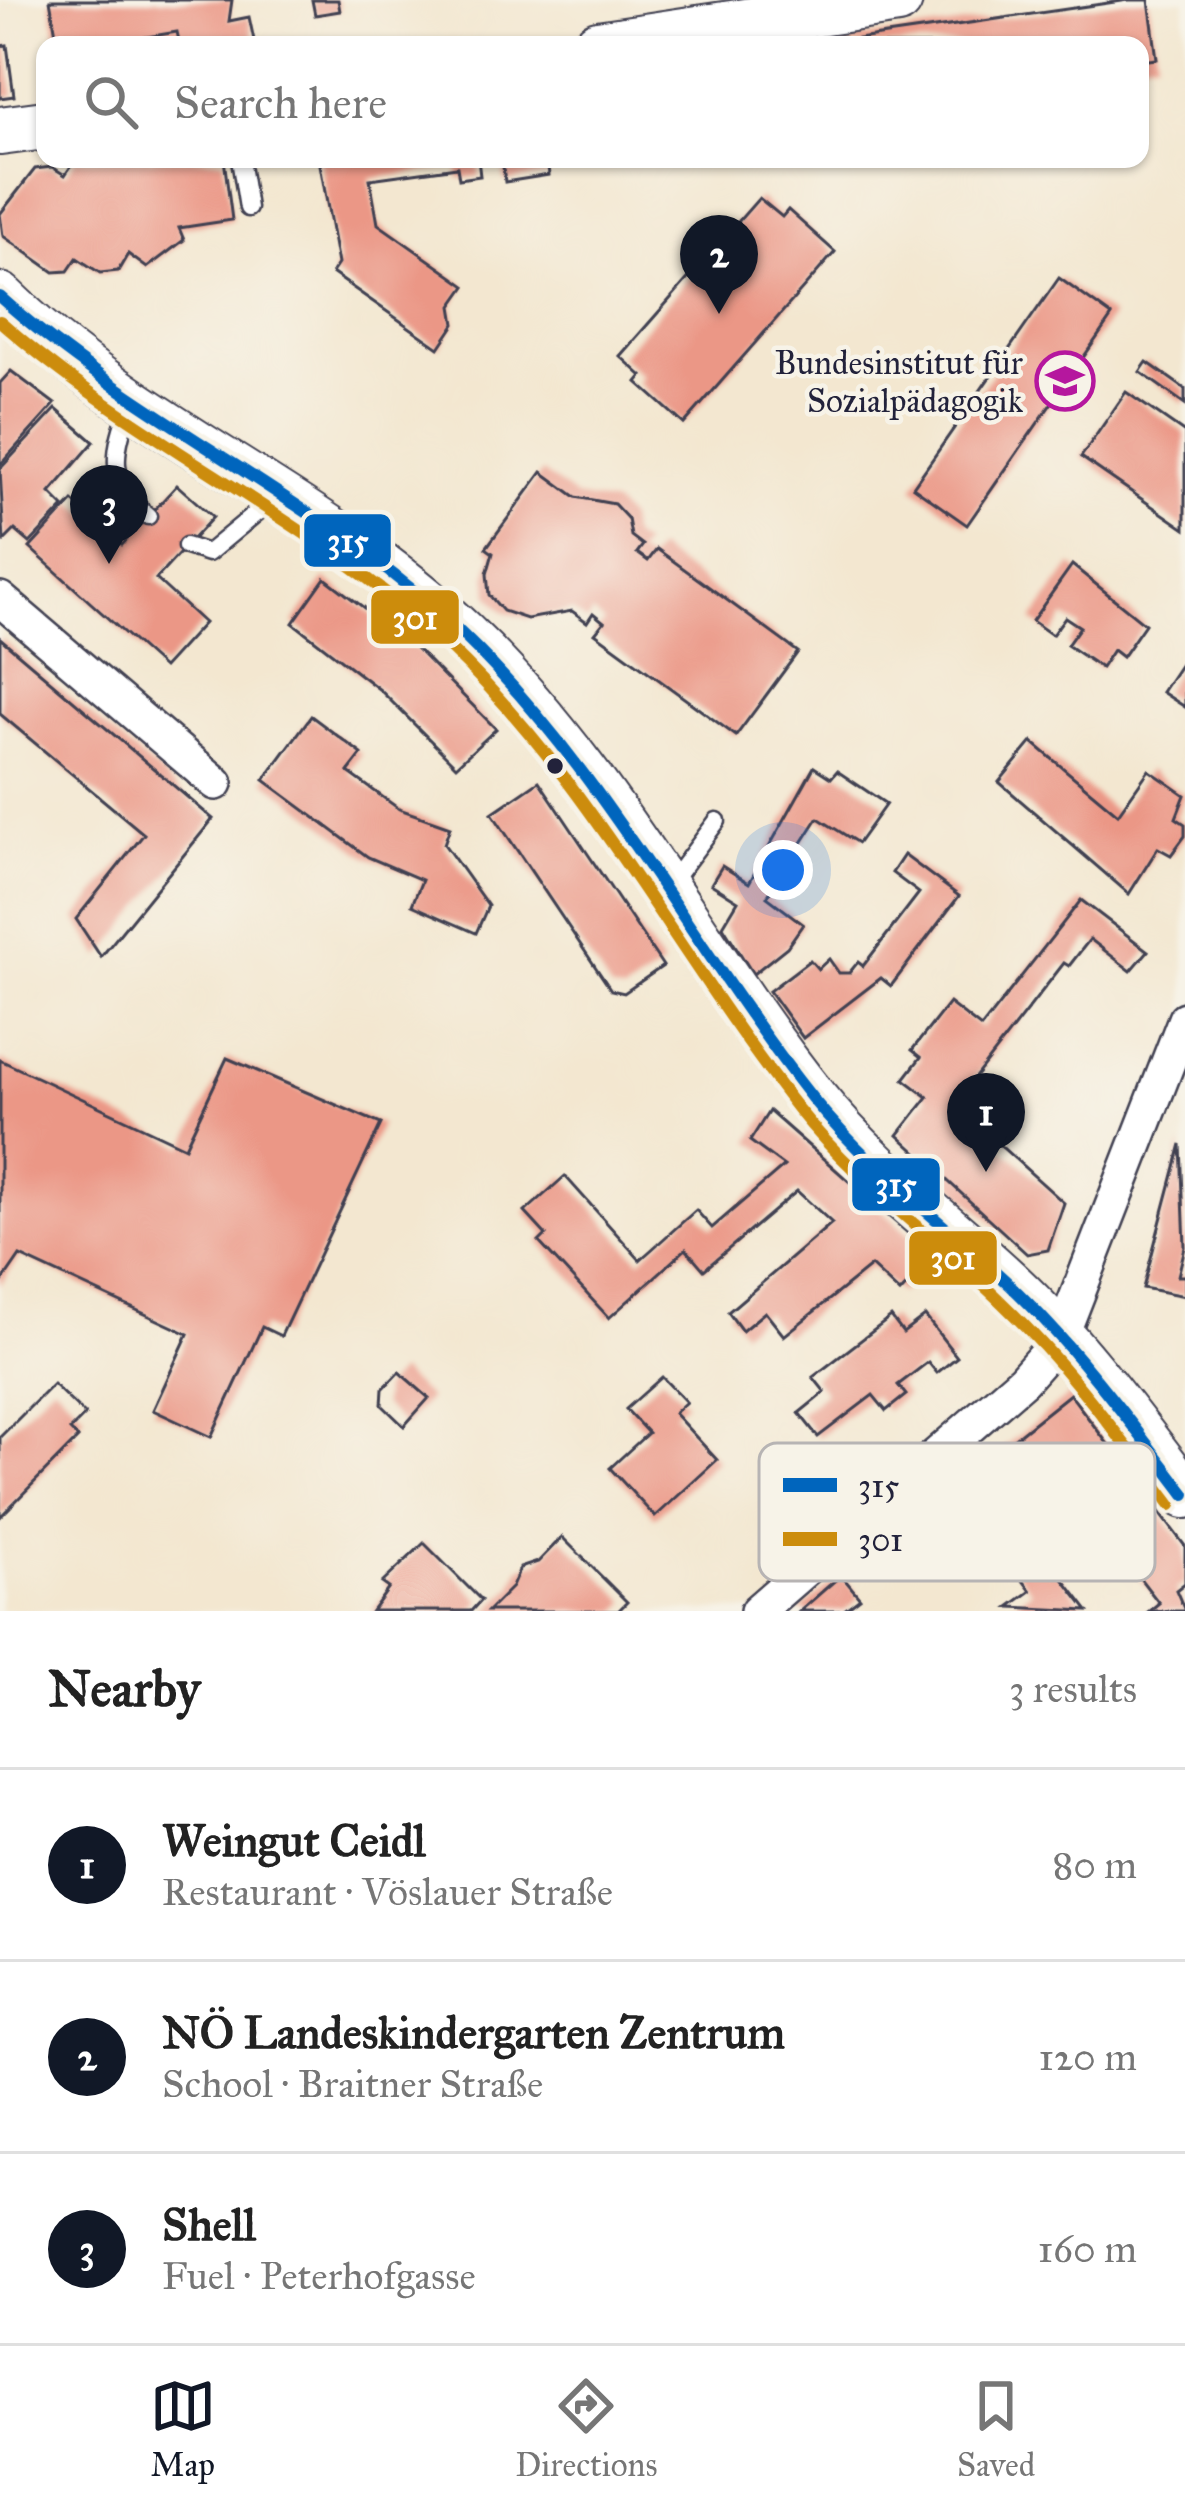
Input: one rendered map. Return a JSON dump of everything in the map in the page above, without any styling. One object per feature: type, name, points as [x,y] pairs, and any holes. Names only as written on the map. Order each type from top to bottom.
[{"type":"street","points":[[658,36],[898,0]]},
{"type":"street","points":[[0,131],[36,126]]},
{"type":"street","points":[[0,297],[132,403],[417,595],[528,699],[730,988],[860,1151],[1060,1337],[1144,1443]]},
{"type":"street","points":[[0,599],[216,783]]},
{"type":"street","points":[[950,1443],[1023,1380],[1060,1337],[1185,1019]]},
{"type":"street","points":[[1155,1456],[1185,1494]]},
{"type":"street","points":[[757,1611],[792,1581]]},
{"type":"lane","points":[[241,168],[248,208]]},
{"type":"lane","points":[[132,403],[114,446],[114,472],[130,502],[148,517]]},
{"type":"lane","points":[[186,546],[208,553],[276,496]]},
{"type":"lane","points":[[665,890],[717,821]]},
{"type":"building","points":[[50,0],[232,0],[229,21],[249,17],[253,36],[178,36],[177,32],[56,36]]},
{"type":"building","points":[[312,0],[338,0],[340,11],[315,15]]},
{"type":"building","points":[[1149,0],[1157,59],[1149,60],[1149,36],[879,36]]},
{"type":"building","points":[[7,45],[14,96],[0,98],[0,46]]},
{"type":"building","points":[[54,168],[65,175],[70,168],[225,168],[232,220],[179,228],[184,240],[147,268],[128,254],[118,271],[100,273],[77,258],[68,271],[54,272],[3,236],[0,214],[35,169]]},
{"type":"building","points":[[321,168],[450,168],[370,179],[378,224],[466,286],[452,306],[455,324],[439,348],[332,273],[338,264]]},
{"type":"building","points":[[457,168],[479,168],[480,176],[459,179]]},
{"type":"building","points":[[503,168],[548,168],[549,175],[505,182]]},
{"type":"building","points":[[759,198],[782,217],[788,210],[835,252],[684,424],[637,382],[642,376],[620,356]]},
{"type":"building","points":[[1059,278],[1112,316],[967,525],[913,487]]},
{"type":"building","points":[[1147,362],[1185,389],[1185,404],[1140,372]]},
{"type":"building","points":[[11,371],[55,404],[0,465],[0,383]]},
{"type":"building","points":[[1126,392],[1185,433],[1185,529],[1081,457]]},
{"type":"building","points":[[56,409],[94,442],[50,493],[64,507],[30,543],[15,530],[4,541],[0,469]]},
{"type":"building","points":[[542,472],[576,497],[614,504],[628,519],[631,536],[643,545],[637,553],[648,561],[657,549],[798,652],[736,736],[595,633],[604,622],[593,613],[587,622],[572,611],[527,619],[503,611],[489,595],[487,574],[493,553],[486,548]]},
{"type":"building","points":[[177,485],[213,517],[156,579],[204,623],[163,668],[30,548],[73,501],[122,545]]},
{"type":"building","points":[[1072,565],[1145,624],[1122,657],[1113,650],[1101,668],[1067,645],[1080,627],[1065,617],[1052,635],[1032,621]]},
{"type":"building","points":[[325,578],[415,647],[496,729],[456,766],[380,690],[293,623]]},
{"type":"building","points":[[0,638],[213,819],[101,957],[76,919],[144,834],[0,714]]},
{"type":"building","points":[[1185,658],[1185,707],[1162,692]]},
{"type":"building","points":[[311,716],[362,754],[348,772],[399,809],[450,827],[444,844],[488,906],[476,933],[412,905],[422,880],[368,857],[264,780]]},
{"type":"building","points":[[1032,742],[1118,814],[1149,770],[1185,795],[1176,818],[1185,824],[1185,836],[1171,855],[1158,848],[1129,894],[999,782]]},
{"type":"building","points":[[814,767],[831,778],[837,771],[886,804],[858,843],[818,818],[767,897],[803,924],[787,947],[753,974],[723,926],[738,901],[711,884],[722,866],[749,883]]},
{"type":"building","points":[[539,781],[663,966],[624,993],[611,990],[492,813]]},
{"type":"building","points":[[904,855],[959,896],[891,986],[881,978],[803,1038],[769,991],[810,960],[818,969],[829,959],[839,973],[849,973],[858,962],[863,966],[919,893],[892,873]]},
{"type":"building","points":[[1081,900],[1148,951],[1131,971],[1090,939],[1069,966],[1064,963],[958,1099],[969,1106],[964,1113],[1064,1203],[1048,1250],[1027,1254],[898,1135],[928,1097],[904,1079],[921,1057],[912,1050],[949,1003],[981,1028]]},
{"type":"building","points":[[227,1058],[381,1124],[281,1336],[262,1327],[211,1437],[153,1410],[188,1334],[20,1256],[0,1285],[0,1060],[185,1147]]},
{"type":"building","points":[[769,1111],[934,1256],[900,1293],[871,1266],[784,1336],[765,1312],[742,1331],[728,1312],[832,1223],[797,1191],[704,1270],[686,1249],[609,1318],[539,1242],[546,1235],[525,1212],[565,1176],[640,1260],[696,1210],[712,1228],[784,1166],[750,1141]]},
{"type":"building","points":[[1181,1144],[1185,1247],[1178,1276],[1185,1276],[1185,1296],[1143,1288]]},
{"type":"building","points":[[925,1316],[957,1357],[937,1373],[928,1362],[898,1385],[906,1395],[886,1411],[873,1395],[818,1437],[799,1413],[825,1392],[813,1377],[891,1317],[903,1333]]},
{"type":"building","points":[[399,1372],[429,1398],[404,1426],[382,1405],[383,1389]]},
{"type":"building","points":[[662,1377],[686,1402],[674,1413],[717,1460],[655,1517],[610,1468],[648,1433],[626,1409]]},
{"type":"building","points":[[53,1384],[85,1415],[70,1430],[78,1438],[0,1517],[0,1437]]},
{"type":"building","points":[[1070,1394],[1107,1443],[1008,1443]]},
{"type":"building","points":[[1155,1506],[1185,1546],[1185,1583],[1176,1590],[1185,1611],[1149,1611],[1159,1603],[1142,1581],[1155,1581]]},
{"type":"building","points":[[562,1537],[627,1602],[618,1611],[488,1611],[512,1587],[520,1568],[538,1562]]},
{"type":"building","points":[[424,1543],[481,1600],[471,1611],[372,1611],[389,1588],[382,1583]]},
{"type":"building","points":[[834,1581],[846,1581],[860,1598],[843,1611],[800,1611]]},
{"type":"building","points":[[1024,1581],[1065,1581],[1088,1611],[1009,1607],[1031,1591]]},
{"type":"transit line","name":"315","points":[[0,297],[113,385],[352,544],[462,634],[559,742],[812,1098],[882,1172],[1034,1309],[1146,1443]]},
{"type":"transit line","name":"301","points":[[0,321],[109,406],[340,559],[448,646],[499,698],[590,811],[798,1109],[845,1161],[1025,1326],[1123,1443]]},
{"type":"transit line","name":"315","points":[[1155,1455],[1185,1494]]},
{"type":"transit line","name":"301","points":[[1155,1484],[1171,1505]]},
{"type":"place","name":"NÖ Landeskindergarten Zentrum","points":[[719,314]]},
{"type":"place","name":"Bundesinstitut für Sozialpädagogik","points":[[1065,381]]},
{"type":"place","name":"Shell","points":[[109,564]]},
{"type":"place","name":"Weingut Ceidl","points":[[986,1172]]}]
